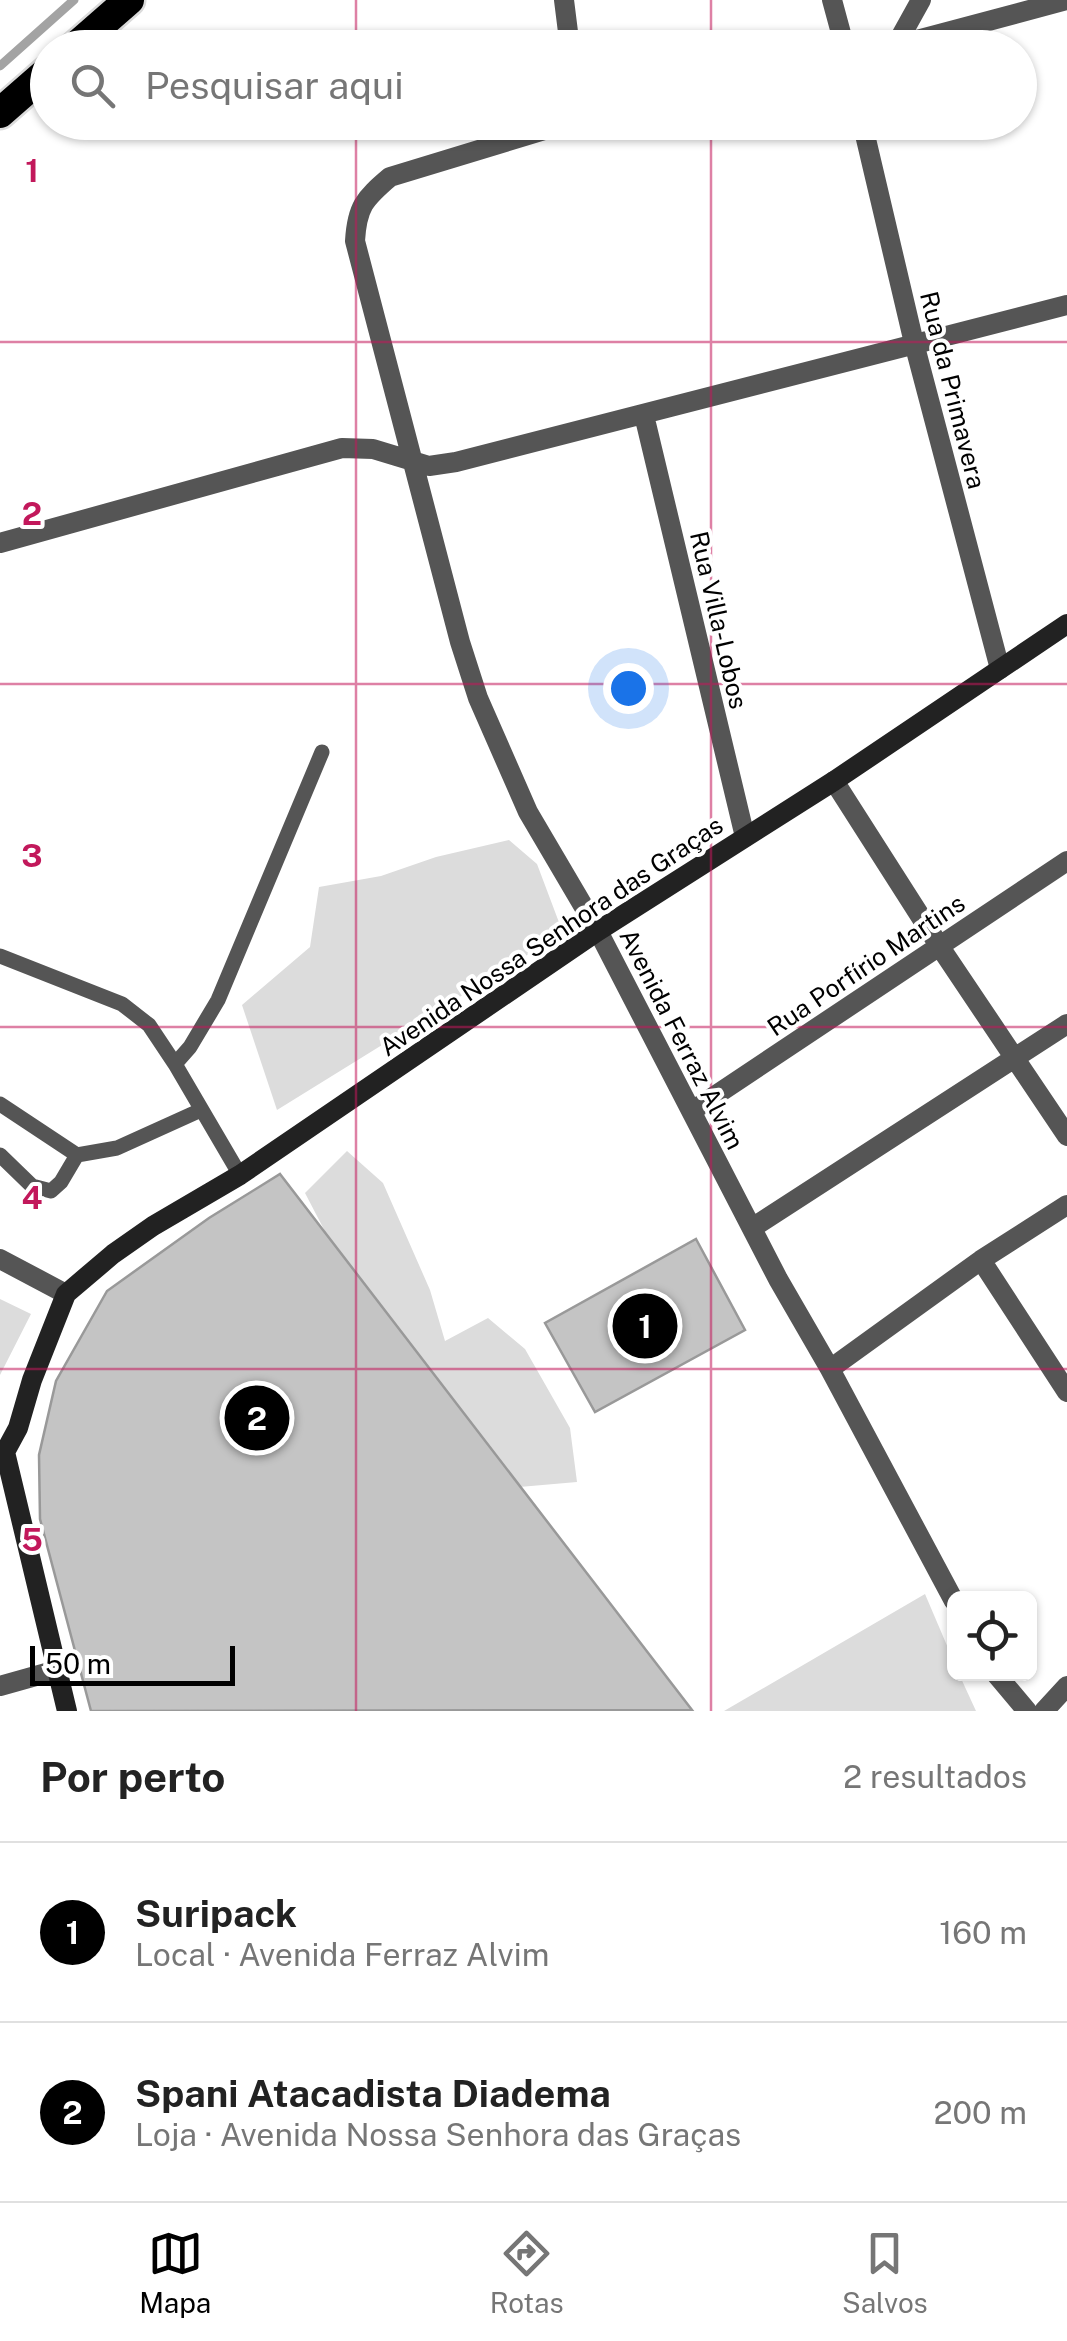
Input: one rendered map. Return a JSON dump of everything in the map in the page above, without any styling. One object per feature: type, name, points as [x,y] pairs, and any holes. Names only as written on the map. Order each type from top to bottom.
[{"type":"highway","points":[[94,30],[128,0]]},
{"type":"highway","points":[[0,112],[30,86]]},
{"type":"main road","name":"Avenida Nossa Senhora das Graças","points":[[66,1294],[153,1226],[240,1174],[598,931],[834,781],[1067,624]]},
{"type":"main road","points":[[66,1294],[32,1380],[18,1428],[3,1456],[67,1711]]},
{"type":"street","points":[[564,0],[568,30]]},
{"type":"street","points":[[832,0],[840,30]]},
{"type":"street","points":[[902,30],[921,0]]},
{"type":"street","points":[[982,23],[996,0]]},
{"type":"street","points":[[955,30],[1067,0]]},
{"type":"street","name":"Avenida Ferraz Alvim","points":[[511,140],[390,176],[372,192],[356,216],[354,241],[460,642],[478,698],[528,812],[598,931],[778,1279],[949,1591]]},
{"type":"street","name":"Rua da Primavera","points":[[866,140],[914,343],[1000,669]]},
{"type":"street","points":[[0,543],[342,448],[373,449],[430,466],[456,462],[1067,305]]},
{"type":"street","name":"Rua Villa-Lobos","points":[[644,415],[745,837]]},
{"type":"street","points":[[834,781],[1067,1136]]},
{"type":"street","name":"Rua Porfírio Martins","points":[[692,1110],[1067,861]]},
{"type":"street","points":[[752,1228],[1067,1024]]},
{"type":"street","points":[[830,1369],[981,1260],[1067,1205]]},
{"type":"street","points":[[0,1259],[66,1294]]},
{"type":"street","points":[[981,1260],[1067,1392]]},
{"type":"street","points":[[0,1686],[57,1670]]},
{"type":"street","points":[[1002,1681],[1027,1711]]},
{"type":"street","points":[[1044,1711],[1067,1686]]},
{"type":"lane","points":[[175,1064],[218,1000],[322,752]]},
{"type":"lane","points":[[0,956],[122,1004],[149,1025],[240,1174]]},
{"type":"lane","points":[[0,1104],[77,1156],[117,1148],[201,1110]]},
{"type":"lane","points":[[0,1155],[32,1186],[51,1191],[77,1156]]},
{"type":"shaded area","points":[[509,840],[537,864],[563,933],[277,1110],[242,1005],[310,947],[319,887],[381,876],[436,857]]},
{"type":"shaded area","points":[[347,1151],[383,1183],[430,1290],[445,1341],[488,1318],[525,1349],[570,1428],[577,1482],[461,1492],[305,1193]]},
{"type":"shaded area","points":[[0,1299],[31,1314],[0,1375]]},
{"type":"shaded area","points":[[925,1594],[947,1646],[947,1681],[962,1681],[976,1711],[724,1711]]},
{"type":"building","points":[[280,1174],[692,1710],[91,1711],[40,1519],[39,1455],[56,1381],[107,1291],[209,1218]]},
{"type":"building","points":[[696,1239],[745,1330],[595,1412],[545,1323]]},
{"type":"waterway","points":[[40,30],[74,0]]},
{"type":"waterway","points":[[0,66],[30,39]]},
{"type":"place","name":"Suripack","points":[[645,1326]]},
{"type":"place","name":"Spani Atacadista Diadema","points":[[257,1418]]}]
